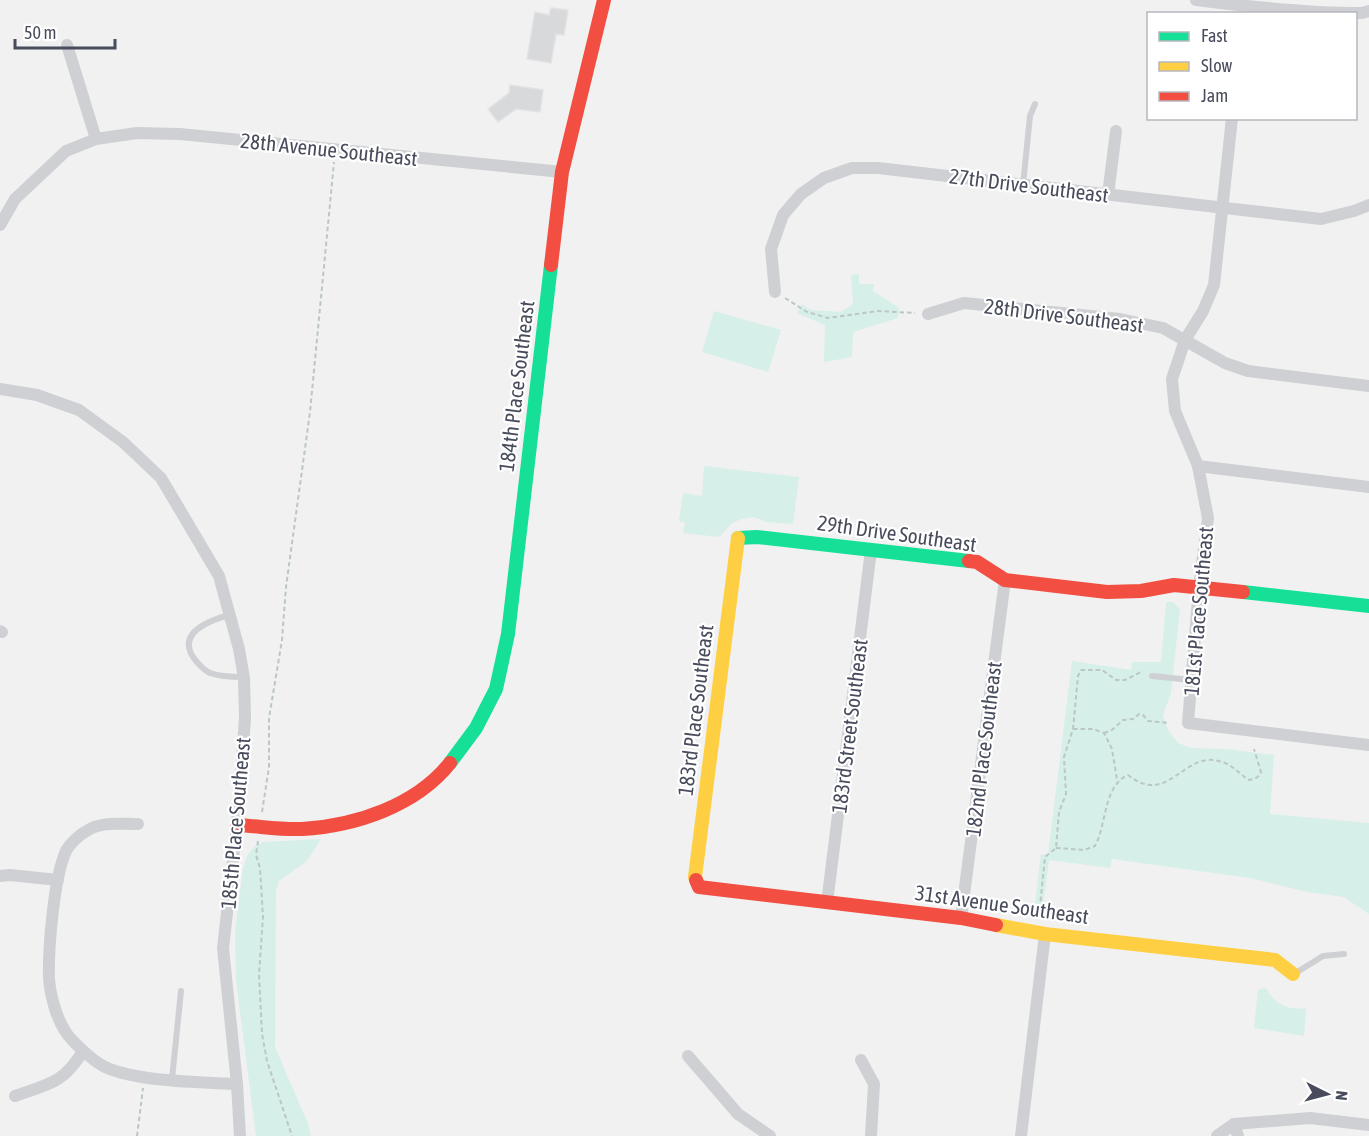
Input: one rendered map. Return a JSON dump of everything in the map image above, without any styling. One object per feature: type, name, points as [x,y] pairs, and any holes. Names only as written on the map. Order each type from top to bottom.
[{"type":"street","name":"184th Place Southeast","points":[[260,826],[301,829],[349,822],[388,809],[424,788],[448,766],[476,728],[495,689],[508,634],[562,172],[604,0]]},
{"type":"street","points":[[1196,0],[1245,10],[1295,12]]},
{"type":"street","points":[[66,45],[96,139]]},
{"type":"street","name":"181st Place Southeast","points":[[1232,120],[1214,285],[1203,311],[1185,340],[1172,379],[1175,411],[1198,466],[1208,518],[1199,587],[1188,723],[1369,746]]},
{"type":"street","points":[[1108,195],[1116,131]]},
{"type":"street","name":"28th Avenue Southeast","points":[[0,225],[15,199],[66,152],[96,139],[137,133],[180,134],[562,172]]},
{"type":"street","name":"27th Drive Southeast","points":[[775,292],[771,249],[783,215],[801,194],[824,178],[852,168],[878,168],[1321,219],[1369,205]]},
{"type":"street","name":"28th Drive Southeast","points":[[928,314],[964,303],[1120,319],[1163,328],[1225,363],[1248,371],[1369,386]]},
{"type":"street","name":"185th Place Southeast","points":[[0,389],[37,395],[79,410],[123,442],[161,478],[219,576],[239,649],[244,678],[245,718],[237,825],[223,948],[240,1136]]},
{"type":"street","points":[[1198,466],[1369,487]]},
{"type":"street","name":"29th Drive Southeast","points":[[738,538],[757,537],[977,562],[1005,580],[1107,592],[1141,591],[1174,585],[1369,606]]},
{"type":"street","name":"183rd Place Southeast","points":[[699,887],[695,877],[738,538]]},
{"type":"street","name":"183rd Street Southeast","points":[[827,903],[871,550]]},
{"type":"street","name":"182nd Place Southeast","points":[[961,918],[1005,580]]},
{"type":"street","points":[[138,824],[102,824],[84,832],[66,850],[58,880],[50,955],[49,980],[56,1008],[65,1031],[84,1051],[104,1067],[132,1075],[237,1084]]},
{"type":"street","points":[[237,825],[260,826]]},
{"type":"street","points":[[0,876],[58,880]]},
{"type":"street","name":"31st Avenue Southeast","points":[[699,887],[961,918],[1045,934],[1275,960],[1293,974]]},
{"type":"street","points":[[1021,1136],[1045,934]]},
{"type":"street","points":[[15,1096],[53,1083],[74,1067],[84,1051]]},
{"type":"street","points":[[688,1056],[738,1114],[770,1136]]},
{"type":"street","points":[[861,1060],[874,1084],[871,1136]]},
{"type":"street","points":[[1217,1136],[1236,1130],[1310,1118],[1369,1125]]},
{"type":"lane","points":[[1023,184],[1030,116],[1035,104]]},
{"type":"lane","points":[[230,615],[210,620],[196,629],[189,639],[190,652],[198,665],[209,672],[220,676],[244,678]]},
{"type":"lane","points":[[1152,674],[1191,680]]},
{"type":"lane","points":[[1293,974],[1323,956],[1344,954]]},
{"type":"lane","points":[[172,1079],[181,991]]},
{"type":"path","points":[[291,1136],[267,1061],[262,1034],[259,974],[263,917],[260,868],[256,855],[269,767],[269,718],[282,640],[286,587],[306,446],[336,149]]},
{"type":"path","points":[[775,292],[807,312],[828,318],[878,311],[928,314]]},
{"type":"path","points":[[1056,848],[1059,812],[1066,794],[1064,757],[1073,729],[1078,676],[1081,670],[1095,672],[1102,670],[1116,680],[1125,680],[1141,670],[1152,674]]},
{"type":"path","points":[[1073,729],[1093,729],[1104,733],[1112,730],[1124,720],[1132,719],[1139,714],[1148,721],[1169,723]]},
{"type":"path","points":[[1039,916],[1045,857],[1056,848],[1084,850],[1095,846],[1101,834],[1117,782],[1112,749],[1104,733]]},
{"type":"path","points":[[1117,782],[1128,775],[1138,783],[1152,786],[1164,784],[1180,771],[1210,760],[1220,761],[1234,767],[1249,780],[1254,780],[1261,772],[1254,749]]},
{"type":"path","points":[[137,1136],[145,1076]]},
{"type":"green space","points":[[859,274],[859,284],[874,284],[873,291],[899,308],[898,318],[853,332],[852,357],[824,362],[825,325],[797,313],[802,304],[811,310],[841,312],[853,304],[851,275]]},
{"type":"green space","points":[[714,311],[781,330],[768,372],[702,352]]},
{"type":"green space","points":[[704,466],[799,477],[793,524],[767,522],[753,517],[732,523],[719,537],[683,533],[685,523],[679,521],[683,493],[702,496]]},
{"type":"green space","points":[[1166,602],[1173,602],[1180,609],[1171,693],[1163,715],[1168,730],[1178,743],[1191,748],[1225,749],[1274,755],[1270,814],[1369,823],[1369,914],[1344,897],[1307,892],[1250,878],[1112,859],[1110,868],[1049,860],[1042,914],[1034,913],[1041,854],[1048,855],[1072,661],[1131,670],[1132,662],[1161,662]]},
{"type":"green space","points":[[321,839],[307,861],[279,881],[276,890],[275,1047],[311,1136],[256,1136],[236,980],[235,933],[243,869],[247,856],[254,847],[263,842]]},
{"type":"green space","points":[[1266,988],[1269,994],[1282,1005],[1299,1009],[1306,1008],[1304,1036],[1254,1028],[1258,990]]},
{"type":"building","points":[[551,8],[568,10],[564,35],[556,34],[551,63],[527,59],[535,12],[549,15]]},
{"type":"building","points":[[510,85],[543,90],[540,112],[516,109],[498,122],[488,109],[509,93]]},
{"type":"traffic: fast","points":[[450,763],[476,728],[496,689],[508,634],[551,265]]},
{"type":"traffic: fast","points":[[738,538],[757,537],[969,561]]},
{"type":"traffic: fast","points":[[1243,592],[1369,606]]},
{"type":"traffic: slow","points":[[696,880],[738,538]]},
{"type":"traffic: slow","points":[[996,925],[1045,934],[1275,960],[1293,974]]},
{"type":"traffic: jam","points":[[551,265],[562,172],[604,0]]},
{"type":"traffic: jam","points":[[969,561],[977,562],[1005,580],[1107,592],[1141,591],[1174,585],[1243,592]]},
{"type":"traffic: jam","points":[[237,825],[302,829],[363,818],[383,811],[420,791],[450,763]]},
{"type":"traffic: jam","points":[[696,880],[699,887],[961,918],[996,925]]}]
